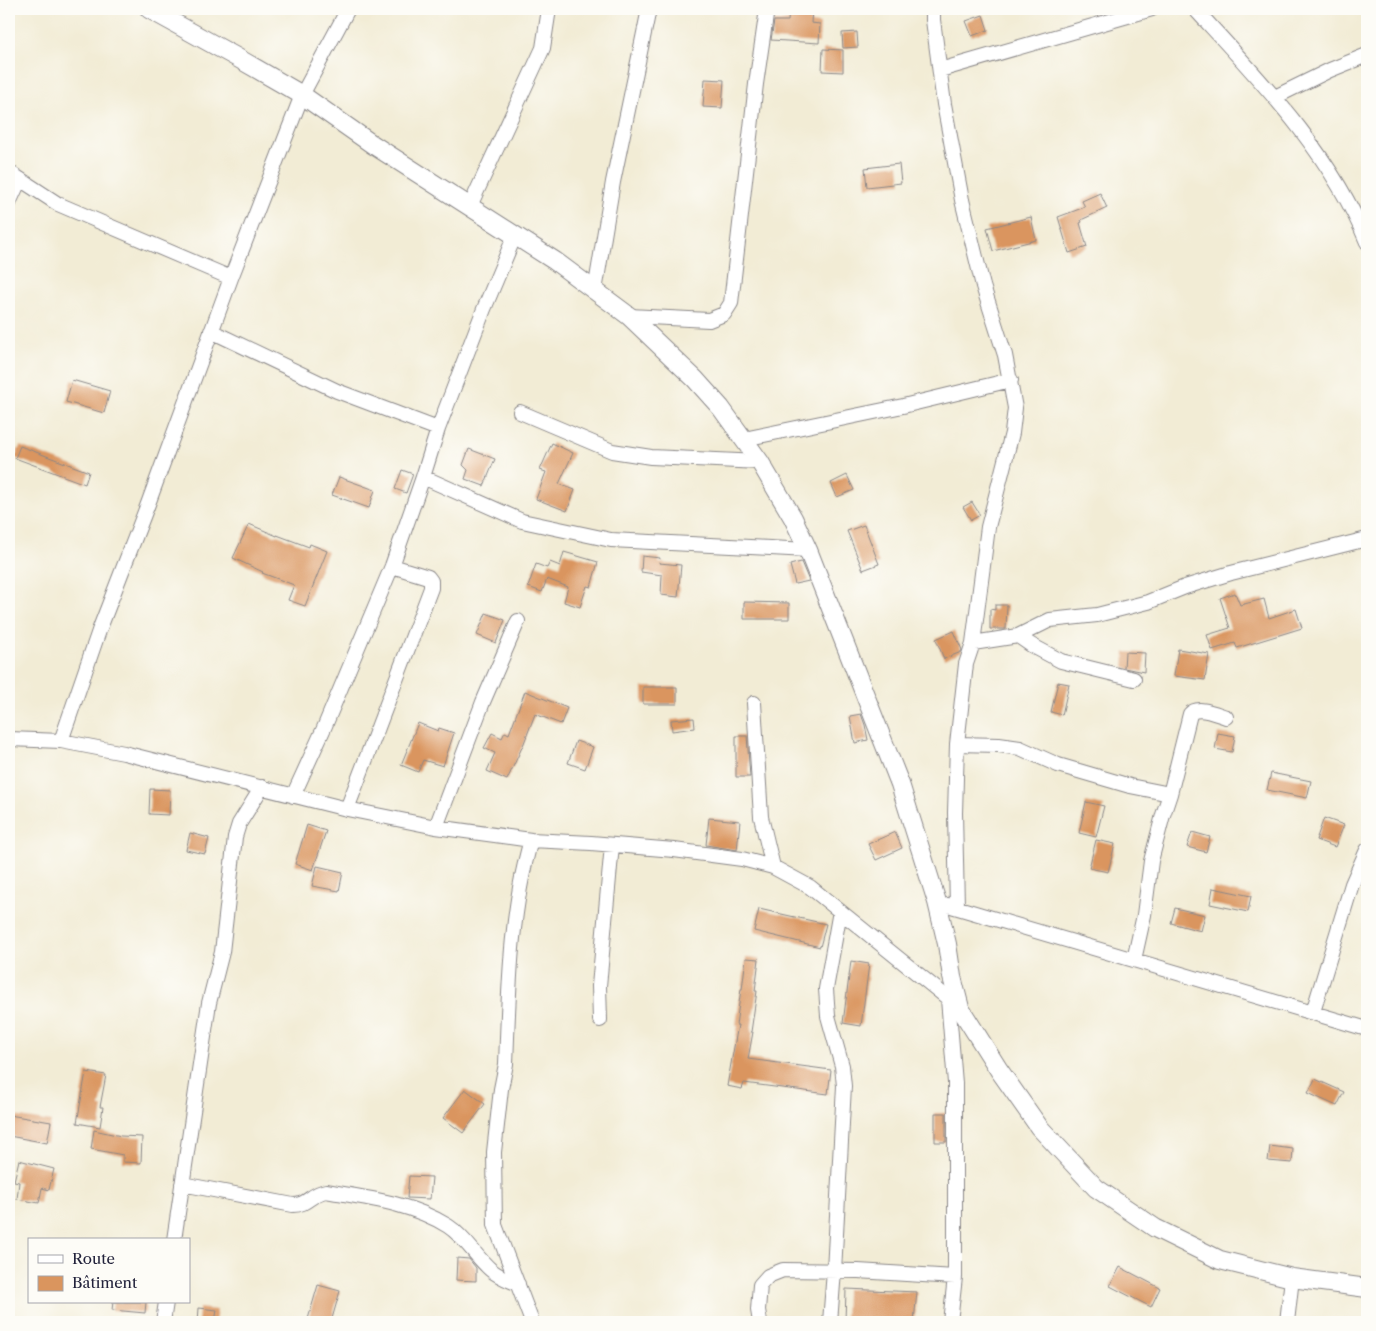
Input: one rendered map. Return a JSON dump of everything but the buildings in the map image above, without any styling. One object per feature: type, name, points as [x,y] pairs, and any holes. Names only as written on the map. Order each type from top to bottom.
[{"type":"street","points":[[149,9],[302,95],[372,144],[515,235],[629,316],[696,379],[760,462],[793,518],[808,550],[900,784],[937,902],[947,944],[954,1004],[955,1083],[955,1277],[950,1322]]},
{"type":"street","points":[[61,741],[100,628],[231,278],[302,95],[348,9]]},
{"type":"street","points":[[470,206],[543,48],[549,9]]},
{"type":"street","points":[[595,291],[613,182],[649,9]]},
{"type":"street","points":[[629,316],[709,320],[724,314],[732,303],[766,9]]},
{"type":"street","points":[[933,9],[940,70],[962,200],[983,286],[1005,355],[1015,408],[1012,433],[988,527],[973,643],[966,664],[956,744],[957,907]]},
{"type":"street","points":[[940,70],[1152,9]]},
{"type":"street","points":[[1195,9],[1275,97],[1318,150],[1360,224],[1367,242]]},
{"type":"street","points":[[1275,97],[1330,70],[1367,55]]},
{"type":"street","points":[[9,203],[14,175],[58,204],[231,278]]},
{"type":"street","points":[[293,796],[324,728],[392,566],[438,429],[484,309],[515,235]]},
{"type":"street","points":[[211,331],[338,391],[438,429]]},
{"type":"street","points":[[744,439],[903,406],[1011,380]]},
{"type":"street","points":[[520,412],[612,451],[651,457],[760,462]]},
{"type":"street","points":[[423,477],[522,521],[611,540],[808,550]]},
{"type":"street","points":[[973,643],[1018,636],[1050,620],[1097,615],[1148,602],[1185,587],[1231,573],[1367,540]]},
{"type":"street","points":[[347,809],[431,588],[431,581],[428,577],[392,566]]},
{"type":"street","points":[[436,827],[482,702],[518,621]]},
{"type":"street","points":[[1018,636],[1061,661],[1134,679]]},
{"type":"street","points":[[754,703],[761,817],[773,867]]},
{"type":"street","points":[[1134,960],[1144,915],[1151,861],[1190,714],[1193,710],[1198,709],[1226,717]]},
{"type":"street","points":[[9,739],[61,741],[124,753],[347,809],[436,827],[531,840],[674,850],[732,858],[773,867],[810,887],[954,1004],[1039,1128],[1096,1188],[1155,1228],[1220,1260],[1292,1278],[1367,1288]]},
{"type":"street","points":[[956,744],[999,745],[1020,748],[1058,765],[1130,786],[1170,794]]},
{"type":"street","points":[[174,1238],[209,1003],[222,952],[235,837],[239,824],[262,787]]},
{"type":"street","points":[[531,840],[524,864],[516,909],[506,1064],[501,1089],[494,1152],[495,1225],[532,1322]]},
{"type":"street","points":[[600,1020],[599,986],[612,845]]},
{"type":"street","points":[[1312,1012],[1352,884],[1367,850]]},
{"type":"street","points":[[937,902],[1367,1029]]},
{"type":"street","points":[[830,1322],[844,1086],[842,1066],[828,1016],[826,989],[840,912]]},
{"type":"street","points":[[182,1184],[293,1205],[305,1203],[316,1193],[326,1191],[407,1208],[449,1226],[491,1270],[518,1284]]},
{"type":"street","points":[[760,1322],[758,1310],[760,1285],[768,1276],[783,1270],[955,1277]]},
{"type":"street","points":[[1286,1322],[1292,1278]]},
{"type":"street","points":[[166,1304],[166,1322]]}]
